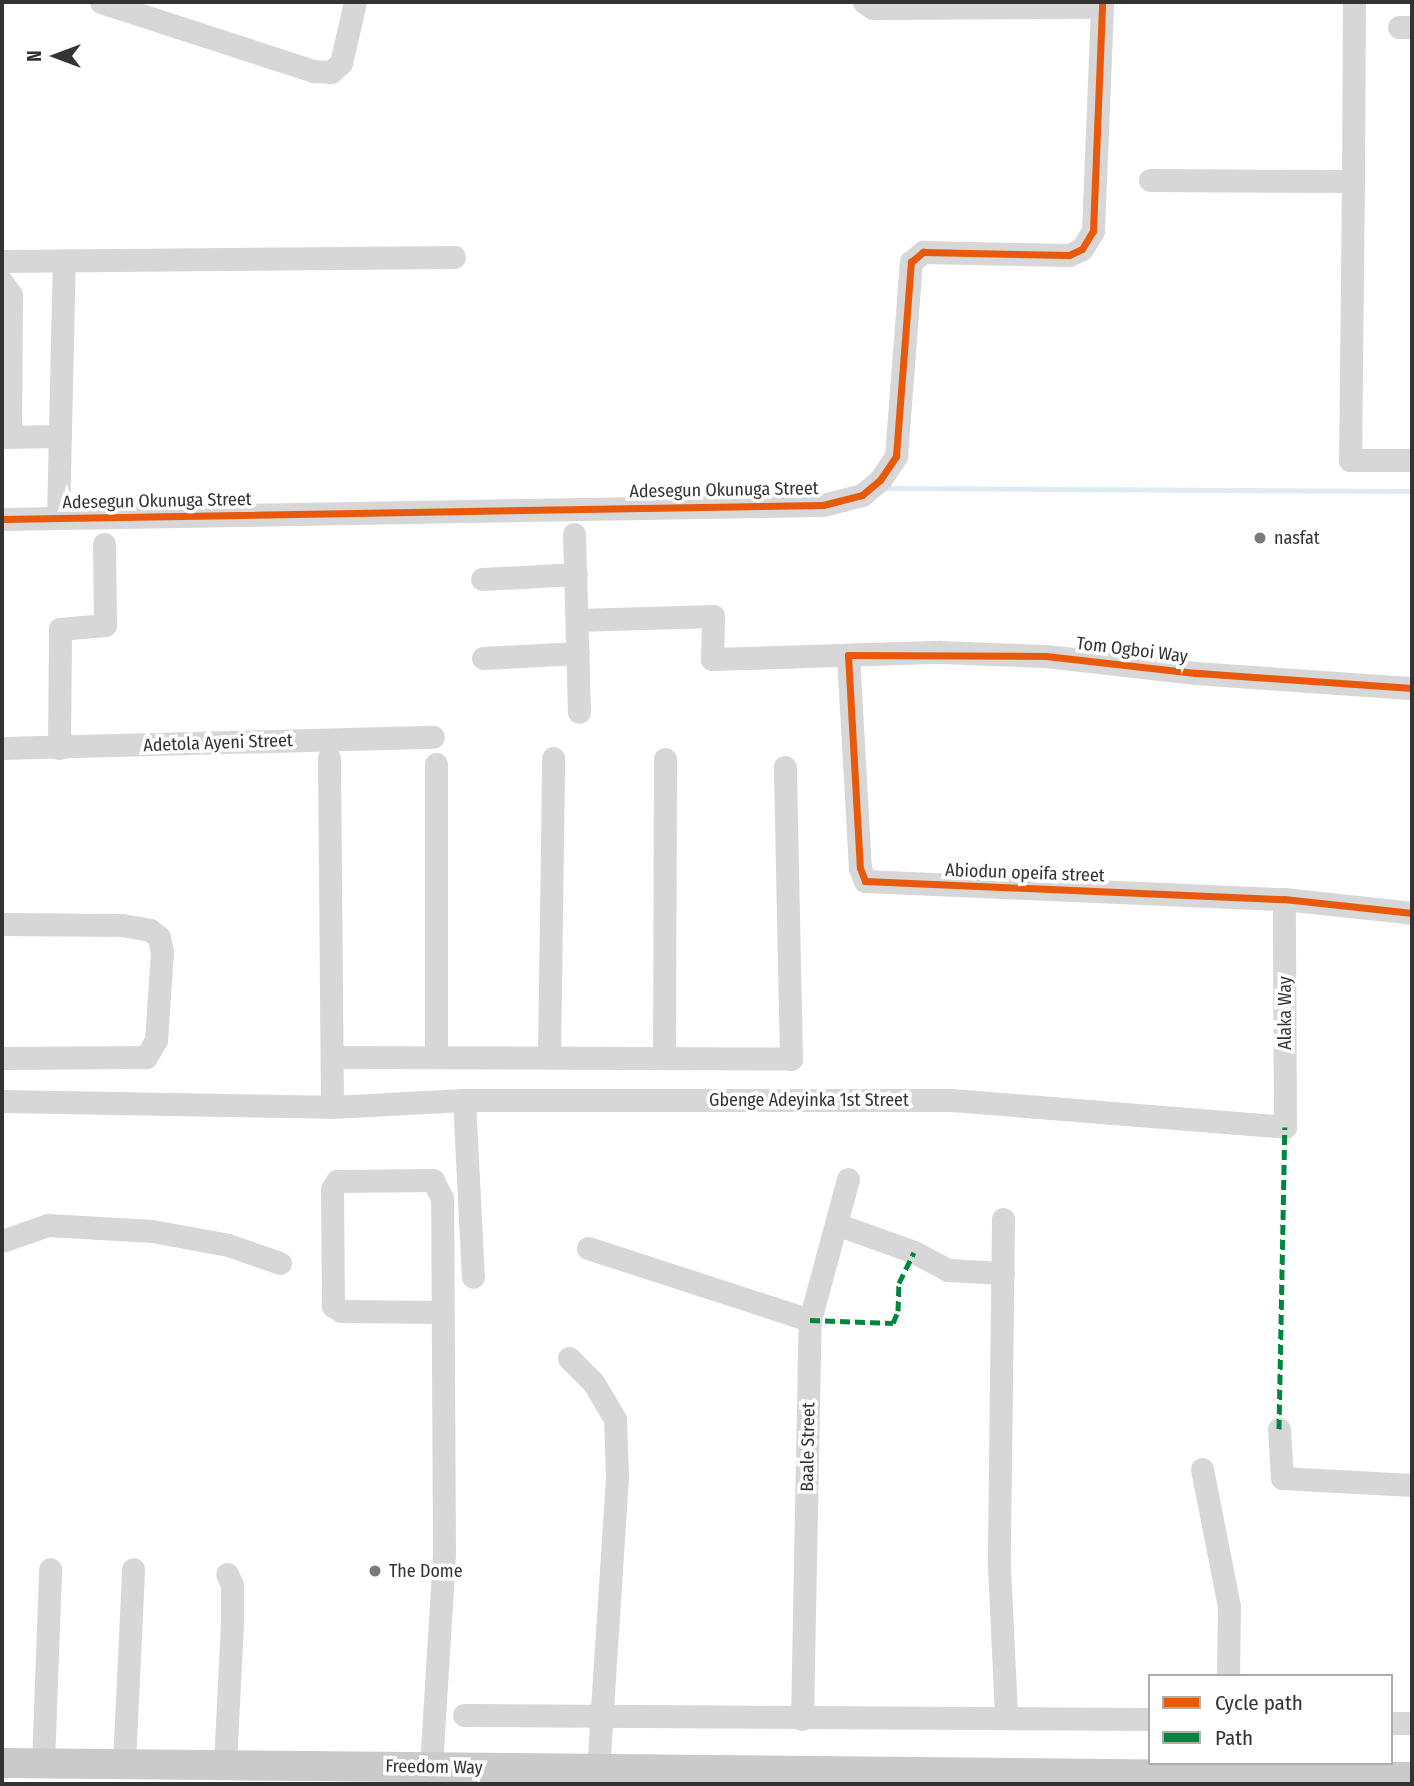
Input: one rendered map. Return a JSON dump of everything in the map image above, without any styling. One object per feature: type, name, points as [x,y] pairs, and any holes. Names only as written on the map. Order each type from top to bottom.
[{"type":"main road","name":"Freedom Way","points":[[2,1763],[43,1764],[112,1774],[225,1765],[1412,1777]]},
{"type":"street","points":[[101,2],[313,71],[331,72],[341,63],[355,2]]},
{"type":"street","points":[[864,2],[873,8],[1102,4]]},
{"type":"street","points":[[1354,2],[1350,460],[1412,460]]},
{"type":"street","name":"Adesegun Okunuga Street","points":[[2,519],[823,505],[862,495],[880,480],[896,456],[911,262],[923,252],[1069,255],[1082,249],[1093,231],[1102,4]]},
{"type":"street","points":[[1150,180],[1353,181]]},
{"type":"street","points":[[2,261],[454,257]]},
{"type":"street","points":[[58,518],[64,262]]},
{"type":"street","points":[[2,282],[11,295],[6,437],[60,436]]},
{"type":"street","points":[[574,534],[579,712]]},
{"type":"street","points":[[59,748],[60,629],[105,625],[104,544]]},
{"type":"street","points":[[482,579],[576,574]]},
{"type":"street","name":"Tom Ogboi Way","points":[[577,620],[713,616],[712,659],[848,655],[1046,656],[1195,673],[1412,688]]},
{"type":"street","points":[[483,658],[578,653]]},
{"type":"street","name":"Abiodun opeifa street","points":[[848,655],[860,868],[864,881],[1284,899],[1412,913]]},
{"type":"street","name":"Adetola Ayeni Street","points":[[2,748],[433,737]]},
{"type":"street","points":[[329,758],[332,1107]]},
{"type":"street","points":[[549,1057],[553,758]]},
{"type":"street","points":[[664,1058],[665,759]]},
{"type":"street","points":[[436,764],[436,1056]]},
{"type":"street","points":[[332,1057],[791,1059],[785,767]]},
{"type":"street","name":"Alaka Way","points":[[1284,899],[1286,1127]]},
{"type":"street","points":[[2,924],[122,925],[150,930],[159,937],[162,952],[156,1040],[146,1057],[2,1059]]},
{"type":"street","points":[[464,1100],[473,1278]]},
{"type":"street","name":"Gbenge Adeyinka 1st Street","points":[[2,1101],[332,1107],[464,1100],[952,1100],[1286,1127]]},
{"type":"street","name":"Baale Street","points":[[802,1719],[810,1320],[848,1179]]},
{"type":"street","points":[[431,1767],[444,1553],[442,1312],[439,1187],[433,1180],[337,1181],[332,1189],[333,1306],[341,1311],[442,1312]]},
{"type":"street","points":[[1003,1219],[999,1566],[1006,1717]]},
{"type":"street","points":[[836,1224],[914,1252],[948,1270],[1003,1273]]},
{"type":"street","points":[[2,1241],[48,1225],[152,1231],[228,1245],[281,1263]]},
{"type":"street","points":[[589,1248],[810,1320]]},
{"type":"street","points":[[569,1358],[593,1382],[615,1419],[617,1477],[599,1713],[598,1769]]},
{"type":"street","points":[[1279,1429],[1282,1478],[1412,1485]]},
{"type":"street","points":[[1202,1469],[1229,1606],[1227,1674]]},
{"type":"street","points":[[43,1764],[50,1569]]},
{"type":"street","points":[[112,1774],[133,1569]]},
{"type":"street","points":[[225,1765],[232,1623],[232,1585],[227,1574]]},
{"type":"street","points":[[464,1715],[599,1713],[802,1719],[1148,1719]]},
{"type":"street","points":[[1393,1723],[1412,1723]]},
{"type":"waterway","points":[[883,488],[1412,491]]},
{"type":"marked path","points":[[1279,1429],[1285,1127]]},
{"type":"marked path","points":[[810,1320],[893,1323],[898,1311],[899,1283],[914,1252]]},
{"type":"cycle path","points":[[2,519],[823,505],[862,495],[880,480],[896,456],[911,262],[923,252],[1069,255],[1082,249],[1093,231],[1102,2]]},
{"type":"cycle path","points":[[1412,688],[1195,673],[1046,656],[848,655],[860,868],[865,881],[1284,899],[1412,913]]},
{"type":"place","name":"nasfat","points":[[1260,538]]},
{"type":"place","name":"The Dome","points":[[375,1571]]}]
